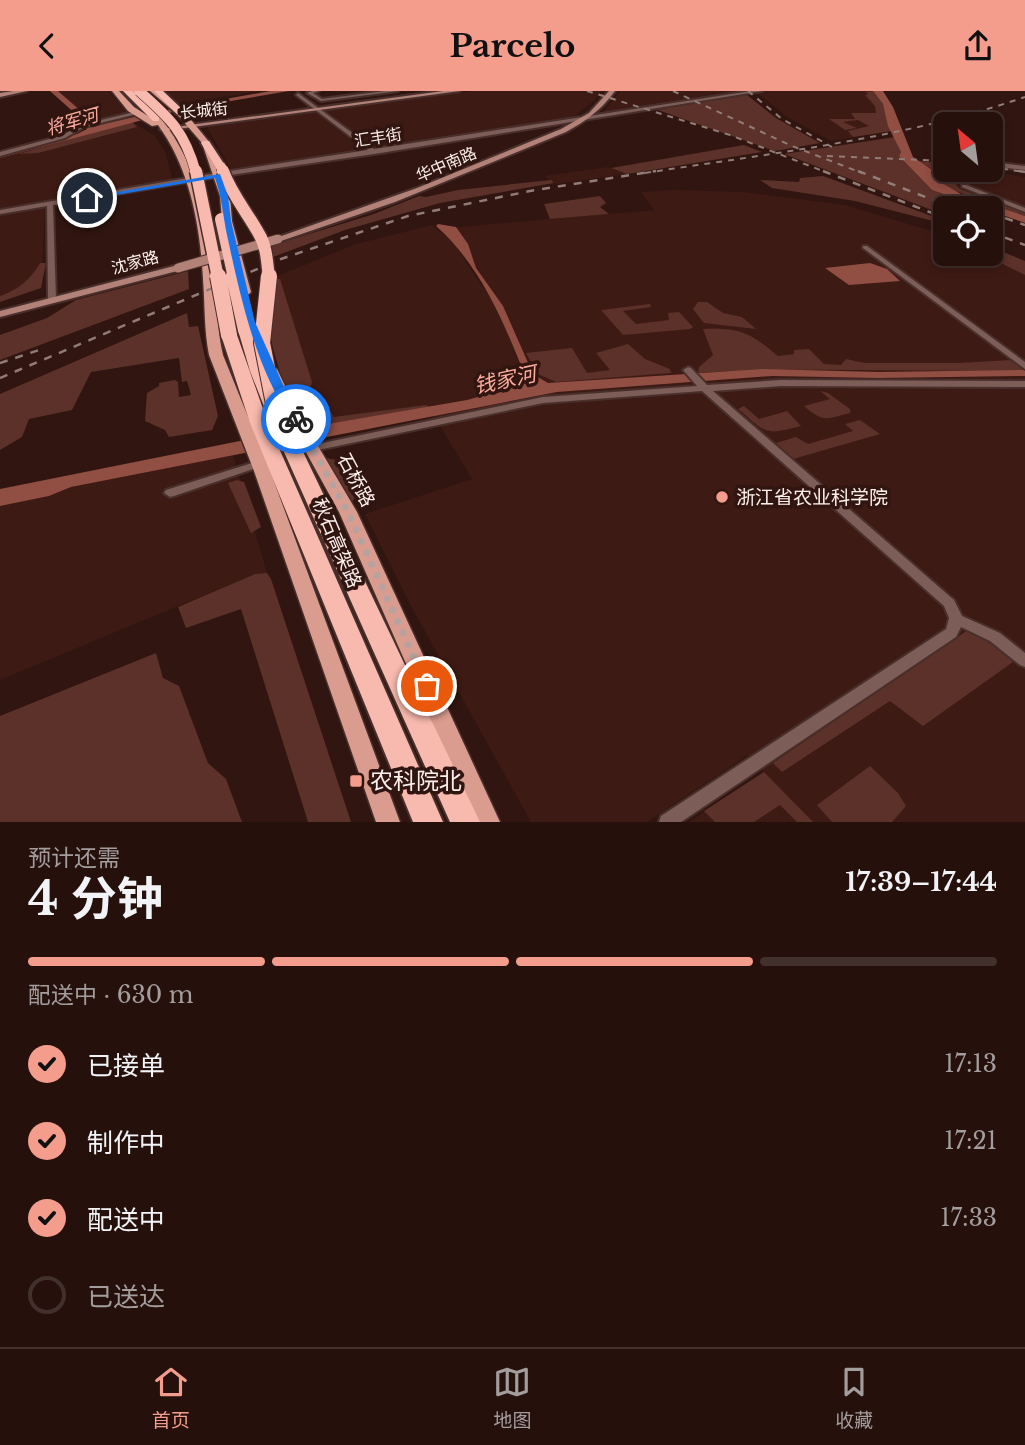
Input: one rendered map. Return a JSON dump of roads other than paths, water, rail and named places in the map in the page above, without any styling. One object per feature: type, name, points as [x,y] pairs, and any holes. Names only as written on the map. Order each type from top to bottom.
[{"type":"highway","points":[[118,91],[151,108],[177,110]]},
{"type":"highway","points":[[129,91],[189,146]]},
{"type":"highway","name":"秋石高架路","points":[[139,91],[167,115],[189,146],[205,206],[229,335],[241,377],[428,822]]},
{"type":"highway","name":"秋石高架路","points":[[151,108],[177,115],[199,144],[211,176],[248,338],[276,414],[465,822]]},
{"type":"highway","points":[[219,171],[260,235],[265,248],[269,280],[262,343],[276,414]]},
{"type":"main road","points":[[0,95],[24,91]]},
{"type":"main road","points":[[129,91],[151,108],[178,147],[197,199],[209,277],[212,336],[216,355],[247,431],[388,822]]},
{"type":"main road","name":"长城街","points":[[151,108],[193,126],[457,91]]},
{"type":"main road","name":"华中南路","points":[[276,237],[408,196],[585,118],[602,106],[609,91]]},
{"type":"main road","name":"华中南路","points":[[276,237],[407,192],[574,121],[609,91]]},
{"type":"main road","name":"石桥路","points":[[177,110],[206,143],[219,171],[227,221],[251,322],[288,407],[348,512],[488,822]]},
{"type":"main road","name":"沈家路","points":[[0,307],[52,297],[175,266],[276,237]]},
{"type":"main road","name":"沈家路","points":[[0,314],[52,297]]},
{"type":"street","points":[[317,91],[309,93],[321,100],[396,91]]},
{"type":"street","points":[[403,91],[412,97]]},
{"type":"street","name":"汇丰街","points":[[0,212],[190,181],[219,171],[374,152],[760,91]]},
{"type":"street","points":[[298,94],[374,152]]},
{"type":"street","points":[[0,154],[63,137],[82,126],[151,108]]},
{"type":"street","points":[[1003,165],[1025,168]]},
{"type":"street","points":[[964,186],[1025,210]]},
{"type":"street","points":[[50,204],[52,297]]},
{"type":"street","points":[[865,247],[1024,365]]},
{"type":"street","points":[[688,370],[704,388],[949,603],[956,619],[995,637],[1025,661]]},
{"type":"street","points":[[312,446],[543,400],[781,383],[1025,384]]},
{"type":"street","points":[[170,493],[257,461]]},
{"type":"street","points":[[667,822],[951,633],[956,619]]},
{"type":"railway","points":[[587,91],[730,135],[776,153]]},
{"type":"railway","points":[[673,91],[800,149]]},
{"type":"railway","points":[[748,91],[782,119],[828,145]]},
{"type":"railway","points":[[828,145],[932,124],[1025,97]]},
{"type":"railway","points":[[800,149],[828,145]]},
{"type":"railway","points":[[828,145],[832,147]]},
{"type":"railway","points":[[776,153],[800,149]]},
{"type":"railway","points":[[800,149],[862,173]]},
{"type":"railway","points":[[645,173],[776,153]]},
{"type":"railway","points":[[776,153],[828,173]]},
{"type":"railway","points":[[827,156],[933,160]]},
{"type":"railway","points":[[1003,169],[1025,172],[1019,171]]},
{"type":"railway","points":[[0,378],[281,259],[408,216],[530,191],[656,171]]},
{"type":"railway","points":[[823,171],[933,213]]},
{"type":"railway","points":[[858,171],[933,200]]},
{"type":"railway","points":[[1003,217],[1025,225]]},
{"type":"railway","points":[[1003,237],[1025,245]]},
{"type":"railway","points":[[0,363],[39,350]]},
{"type":"place","name":"浙江省农业科学院","points":[[722,497]]},
{"type":"place","name":"农科院北","points":[[356,781]]},
{"type":"water label","name":"将军河","points":[[72,122]]},
{"type":"water label","name":"钱家河","points":[[505,380]]}]
